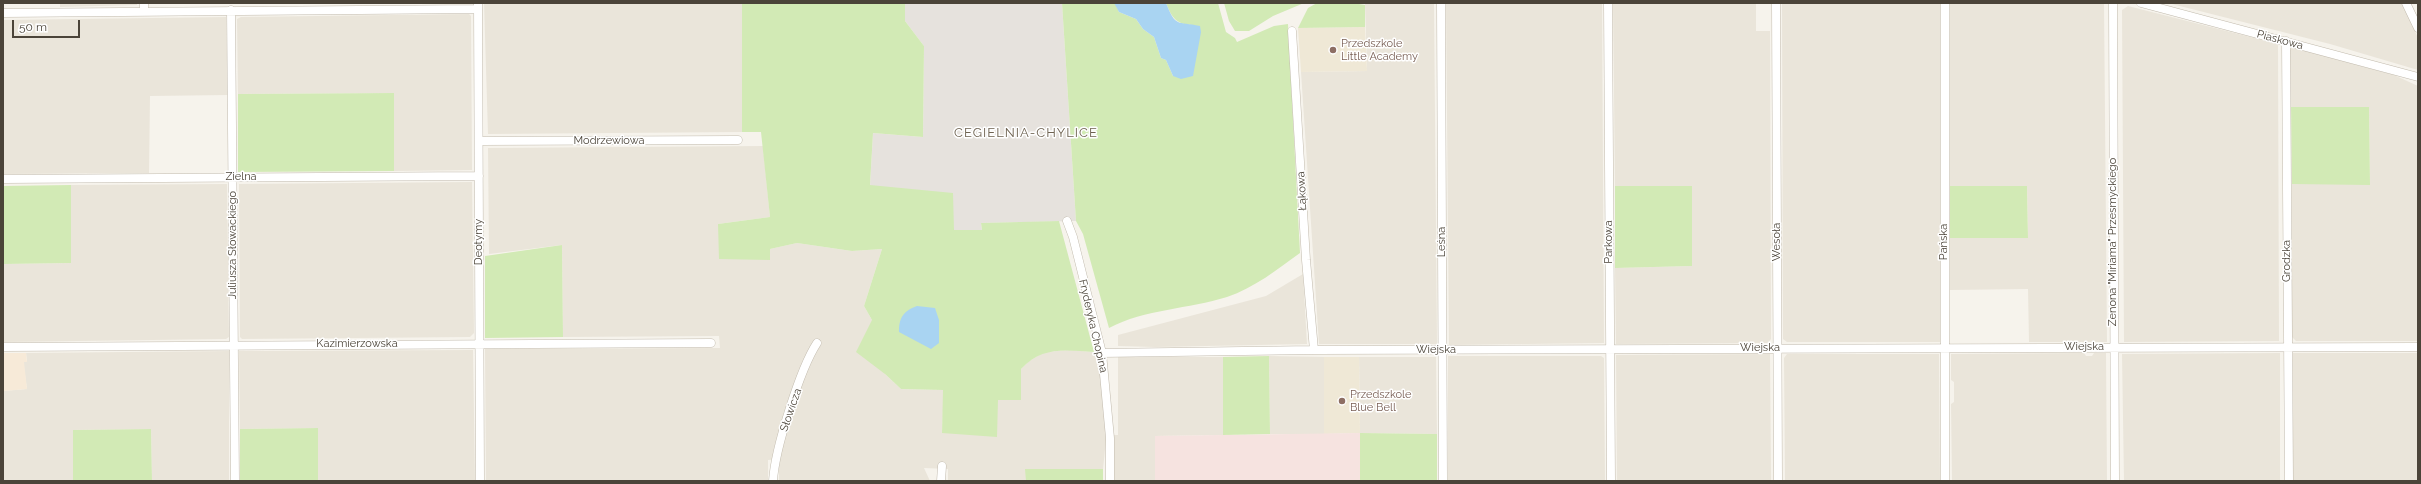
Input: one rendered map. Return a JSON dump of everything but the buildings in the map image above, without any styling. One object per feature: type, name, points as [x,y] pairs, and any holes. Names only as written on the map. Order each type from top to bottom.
[{"type":"street","name":"Leśna","points":[[1440,3],[1443,481]]},
{"type":"street","name":"Parkowa","points":[[1608,3],[1611,481]]},
{"type":"street","name":"Wesoła","points":[[1776,3],[1778,481]]},
{"type":"street","name":"Pańska","points":[[1945,3],[1945,481]]},
{"type":"street","name":"Zenona \"Miriama\" Przesmyckiego","points":[[2113,3],[2115,481]]},
{"type":"street","name":"Piaskowa","points":[[2141,3],[2418,77]]},
{"type":"street","points":[[2406,3],[2418,28]]},
{"type":"street","points":[[3,13],[144,7],[230,10],[309,6],[478,6]]},
{"type":"street","name":"Deotymy","points":[[478,6],[480,481]]},
{"type":"street","name":"Juliusza Słowackiego","points":[[230,10],[234,177],[235,481]]},
{"type":"street","name":"Łąkowa","points":[[1292,31],[1306,260],[1314,350]]},
{"type":"street","name":"Grodzka","points":[[2286,41],[2289,481]]},
{"type":"street","name":"Modrzewiowa","points":[[479,141],[738,140]]},
{"type":"street","name":"Zielna","points":[[3,179],[479,176]]},
{"type":"street","name":"Fryderyka Chopina","points":[[1067,221],[1073,237],[1102,353],[1110,438],[1110,481]]},
{"type":"street","name":"Kazimierzowska","points":[[3,347],[234,344],[711,343]]},
{"type":"street","name":"Słowicza","points":[[773,481],[782,438],[808,361],[817,343]]},
{"type":"street","name":"Wiejska","points":[[1102,353],[1314,350],[1944,347],[2418,347]]},
{"type":"street","points":[[941,481],[942,466]]},
{"type":"shaded area","points":[[60,3],[137,3],[137,5],[60,7]]},
{"type":"shaded area","points":[[484,3],[742,3],[742,132],[488,134]]},
{"type":"shaded area","points":[[905,3],[1062,3],[1076,221],[981,223],[982,230],[954,230],[870,186],[873,133],[923,137],[924,46],[905,21]]},
{"type":"shaded area","points":[[1365,3],[1434,3],[1437,344],[1319,344],[1301,72],[1367,71]]},
{"type":"shaded area","points":[[1446,3],[1602,3],[1604,343],[1449,345]]},
{"type":"shaded area","points":[[1613,3],[1756,3],[1756,31],[1770,31],[1771,339],[1768,343],[1616,344],[1615,268],[1692,266],[1692,186],[1615,186]]},
{"type":"shaded area","points":[[1782,3],[1940,3],[1940,342],[1787,342],[1783,339]]},
{"type":"shaded area","points":[[1950,3],[2104,3],[2107,342],[2029,342],[2028,289],[1950,290],[1950,238],[2028,238],[2028,226],[2027,186],[1950,186]]},
{"type":"shaded area","points":[[2168,3],[2403,3],[2418,38],[2418,70],[2330,44]]},
{"type":"shaded area","points":[[2128,6],[2278,44],[2279,341],[2124,342],[2122,10]]},
{"type":"shaded area","points":[[469,14],[471,16],[472,170],[394,171],[393,93],[238,94],[237,19],[241,17]]},
{"type":"shaded area","points":[[226,17],[228,95],[150,96],[149,173],[3,174],[3,20]]},
{"type":"shaded area","name":"Przedszkole Little Academy","points":[[1365,27],[1367,71],[1301,72],[1298,28]]},
{"type":"shaded area","points":[[2292,47],[2394,75],[2418,86],[2418,341],[2296,341],[2292,337],[2292,184],[2370,184],[2369,107],[2291,107],[2290,50]]},
{"type":"shaded area","points":[[763,146],[770,217],[718,224],[769,260],[770,249],[797,243],[852,251],[882,249],[864,306],[872,320],[885,374],[901,389],[944,390],[942,432],[998,400],[1021,400],[1021,369],[1029,361],[1045,352],[1069,350],[1094,352],[1104,389],[1106,440],[1103,469],[1026,469],[1026,481],[948,481],[948,469],[924,468],[930,481],[779,481],[779,459],[768,460],[768,481],[486,481],[485,349],[720,348],[719,336],[563,337],[562,245],[489,254],[488,148]]},
{"type":"shaded area","points":[[472,182],[474,333],[470,337],[242,339],[240,337],[239,184]]},
{"type":"shaded area","points":[[227,184],[229,337],[226,339],[3,342],[3,264],[71,263],[71,185]]},
{"type":"shaded area","points":[[1303,274],[1307,344],[1155,347],[1118,346],[1118,335],[1266,296]]},
{"type":"shaded area","points":[[473,350],[475,481],[318,481],[318,428],[240,429],[239,351]]},
{"type":"shaded area","points":[[229,351],[229,481],[152,481],[151,429],[73,430],[73,481],[3,481],[3,391],[27,389],[23,361],[27,361],[26,353]]},
{"type":"shaded area","points":[[3,353],[26,353],[27,362],[24,362],[27,389],[3,391]]},
{"type":"shaded area","points":[[2084,353],[2086,356],[2092,356],[2094,353],[2106,353],[2107,481],[1952,481],[1951,404],[1954,402],[1954,382],[1951,380],[1951,354]]},
{"type":"shaded area","points":[[2280,353],[2280,481],[2124,481],[2122,354]]},
{"type":"shaded area","points":[[2293,353],[2418,353],[2418,481],[2293,481]]},
{"type":"shaded area","points":[[1770,354],[1771,481],[1617,481],[1616,355]]},
{"type":"shaded area","points":[[1787,354],[1939,354],[1940,481],[1785,481],[1784,358]]},
{"type":"shaded area","points":[[1269,356],[1324,357],[1324,434],[1270,434]]},
{"type":"shaded area","points":[[1448,356],[1601,356],[1604,358],[1605,481],[1448,481]]},
{"type":"shaded area","points":[[1118,357],[1223,357],[1223,435],[1155,436],[1155,481],[1114,481],[1114,435],[1118,435]]},
{"type":"shaded area","name":"Przedszkole Blue Bell","points":[[1324,357],[1359,357],[1360,433],[1324,434]]},
{"type":"shaded area","points":[[1359,357],[1436,357],[1437,434],[1360,433]]},
{"type":"shaded area","points":[[1360,433],[1360,481],[1155,481],[1155,436]]},
{"type":"green space","points":[[742,3],[905,3],[905,21],[924,46],[923,137],[873,133],[870,185],[953,193],[954,230],[982,230],[981,223],[1059,221],[1094,352],[1064,350],[1054,351],[1037,356],[1021,369],[1021,400],[998,400],[997,437],[942,433],[943,390],[901,389],[885,374],[856,352],[872,320],[864,306],[882,249],[852,251],[797,243],[770,249],[770,260],[719,259],[718,224],[770,217],[761,132],[742,132]]},
{"type":"green space","points":[[1062,3],[1115,3],[1119,12],[1136,19],[1143,29],[1154,37],[1161,58],[1166,60],[1173,76],[1192,25],[1178,22],[1170,13],[1166,3],[1218,3],[1226,32],[1235,38],[1237,42],[1274,26],[1288,24],[1300,253],[1247,289],[1227,297],[1152,313],[1109,328],[1083,234],[1076,221]]},
{"type":"green space","points":[[1224,3],[1304,3],[1273,16],[1249,31],[1235,31],[1229,21]]},
{"type":"green space","points":[[1317,3],[1353,3],[1365,5],[1365,27],[1298,28],[1308,8]]},
{"type":"green space","points":[[394,93],[394,171],[238,172],[238,94]]},
{"type":"green space","points":[[2291,107],[2369,107],[2370,185],[2292,184]]},
{"type":"green space","points":[[71,185],[71,263],[3,264],[3,186]]},
{"type":"green space","points":[[1615,186],[1692,186],[1692,266],[1615,268]]},
{"type":"green space","points":[[1950,186],[2027,186],[2028,238],[1950,238]]},
{"type":"green space","points":[[562,245],[563,337],[485,338],[485,256]]},
{"type":"green space","points":[[1269,356],[1270,434],[1223,435],[1223,357]]},
{"type":"green space","points":[[318,428],[318,481],[240,481],[240,429]]},
{"type":"green space","points":[[151,429],[152,481],[73,481],[73,430]]},
{"type":"green space","points":[[1360,433],[1437,434],[1437,481],[1360,481]]},
{"type":"green space","points":[[1025,469],[1103,469],[1103,481],[1026,481]]},
{"type":"water","points":[[1114,3],[1166,3],[1175,20],[1182,23],[1200,26],[1201,32],[1193,76],[1181,79],[1173,76],[1166,60],[1161,58],[1154,37],[1143,29],[1136,19],[1119,12]]},
{"type":"water","points":[[917,306],[935,308],[939,320],[939,343],[931,349],[899,332],[901,319],[905,313]]},
{"type":"place","name":"Przedszkole Little Academy","points":[[1333,50]]},
{"type":"place","name":"Przedszkole Blue Bell","points":[[1342,401]]},
{"type":"district","name":"CEGIELNIA-CHYLICE","points":[[1026,133]]}]
